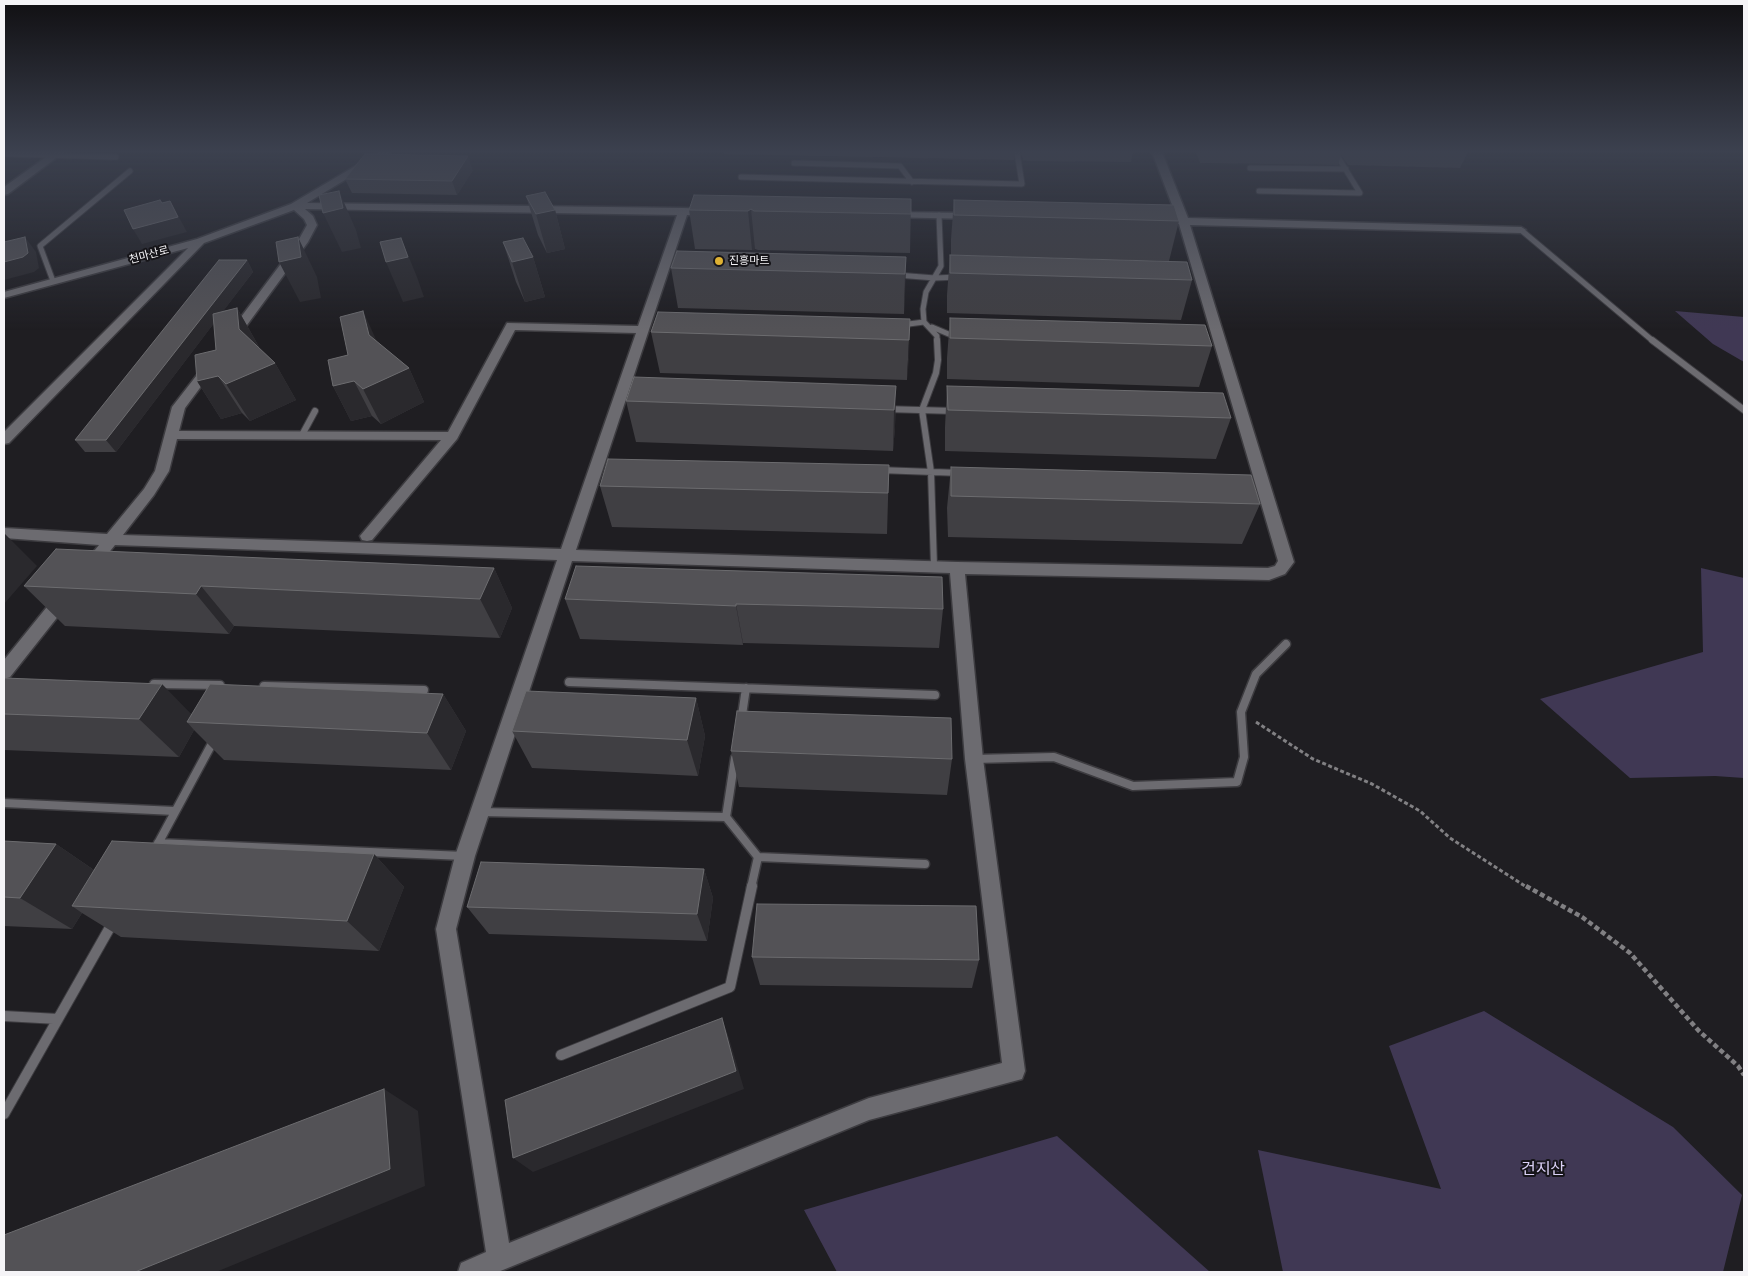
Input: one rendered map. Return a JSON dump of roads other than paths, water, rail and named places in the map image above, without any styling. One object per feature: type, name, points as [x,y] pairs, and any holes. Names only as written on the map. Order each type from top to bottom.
[{"type":"street","name":"천마산로","points":[[4,295],[201,241],[280,212]]},
{"type":"street","points":[[4,672],[149,492],[162,470],[179,407],[303,242],[312,225],[309,218],[301,212]]},
{"type":"street","points":[[499,1259],[446,929],[465,856],[683,212]]},
{"type":"street","name":"천마산로","points":[[704,212],[722,212]]},
{"type":"street","points":[[4,533],[110,540],[566,556],[957,568],[1269,574],[1280,570],[1286,562],[1180,212]]},
{"type":"street","points":[[880,214],[988,217]]},
{"type":"street","points":[[1165,221],[1520,230]]},
{"type":"street","points":[[4,440],[201,241]]},
{"type":"street","points":[[366,536],[452,436],[511,326],[642,330]]},
{"type":"street","points":[[171,435],[452,436]]},
{"type":"street","points":[[470,1272],[870,1109],[1014,1071],[974,759],[957,568]]},
{"type":"lane","points":[[53,281],[40,246],[81,212]]},
{"type":"lane","points":[[924,322],[923,309],[926,292],[941,266],[939,215]]},
{"type":"lane","points":[[1520,230],[1672,358],[1744,410]]},
{"type":"lane","points":[[892,274],[935,278],[963,277]]},
{"type":"lane","points":[[892,329],[924,322],[964,341]]},
{"type":"lane","points":[[930,326],[937,336],[938,360],[936,373],[922,410],[931,472],[934,566]]},
{"type":"lane","points":[[882,409],[961,411]]},
{"type":"lane","points":[[302,435],[315,411]]},
{"type":"lane","points":[[872,471],[972,474]]},
{"type":"lane","points":[[974,759],[1054,757],[1133,786],[1237,782],[1244,757],[1241,712],[1256,674],[1286,644]]},
{"type":"lane","points":[[568,682],[935,695]]},
{"type":"lane","points":[[148,684],[224,686]]},
{"type":"lane","points":[[253,686],[424,690]]},
{"type":"lane","points":[[739,734],[746,688]]},
{"type":"lane","points":[[149,859],[221,728]]},
{"type":"lane","points":[[736,752],[726,817],[758,856],[925,864]]},
{"type":"lane","points":[[4,803],[175,811]]},
{"type":"lane","points":[[481,812],[726,817]]},
{"type":"lane","points":[[158,842],[465,856]]},
{"type":"lane","points":[[561,1055],[730,987],[758,856]]},
{"type":"lane","points":[[4,1114],[120,910]]},
{"type":"lane","points":[[4,1016],[58,1019]]},
{"type":"place","name":"진흥마트","points":[[719,261]]},
{"type":"park label","name":"건지산","points":[[1543,1169]]}]
